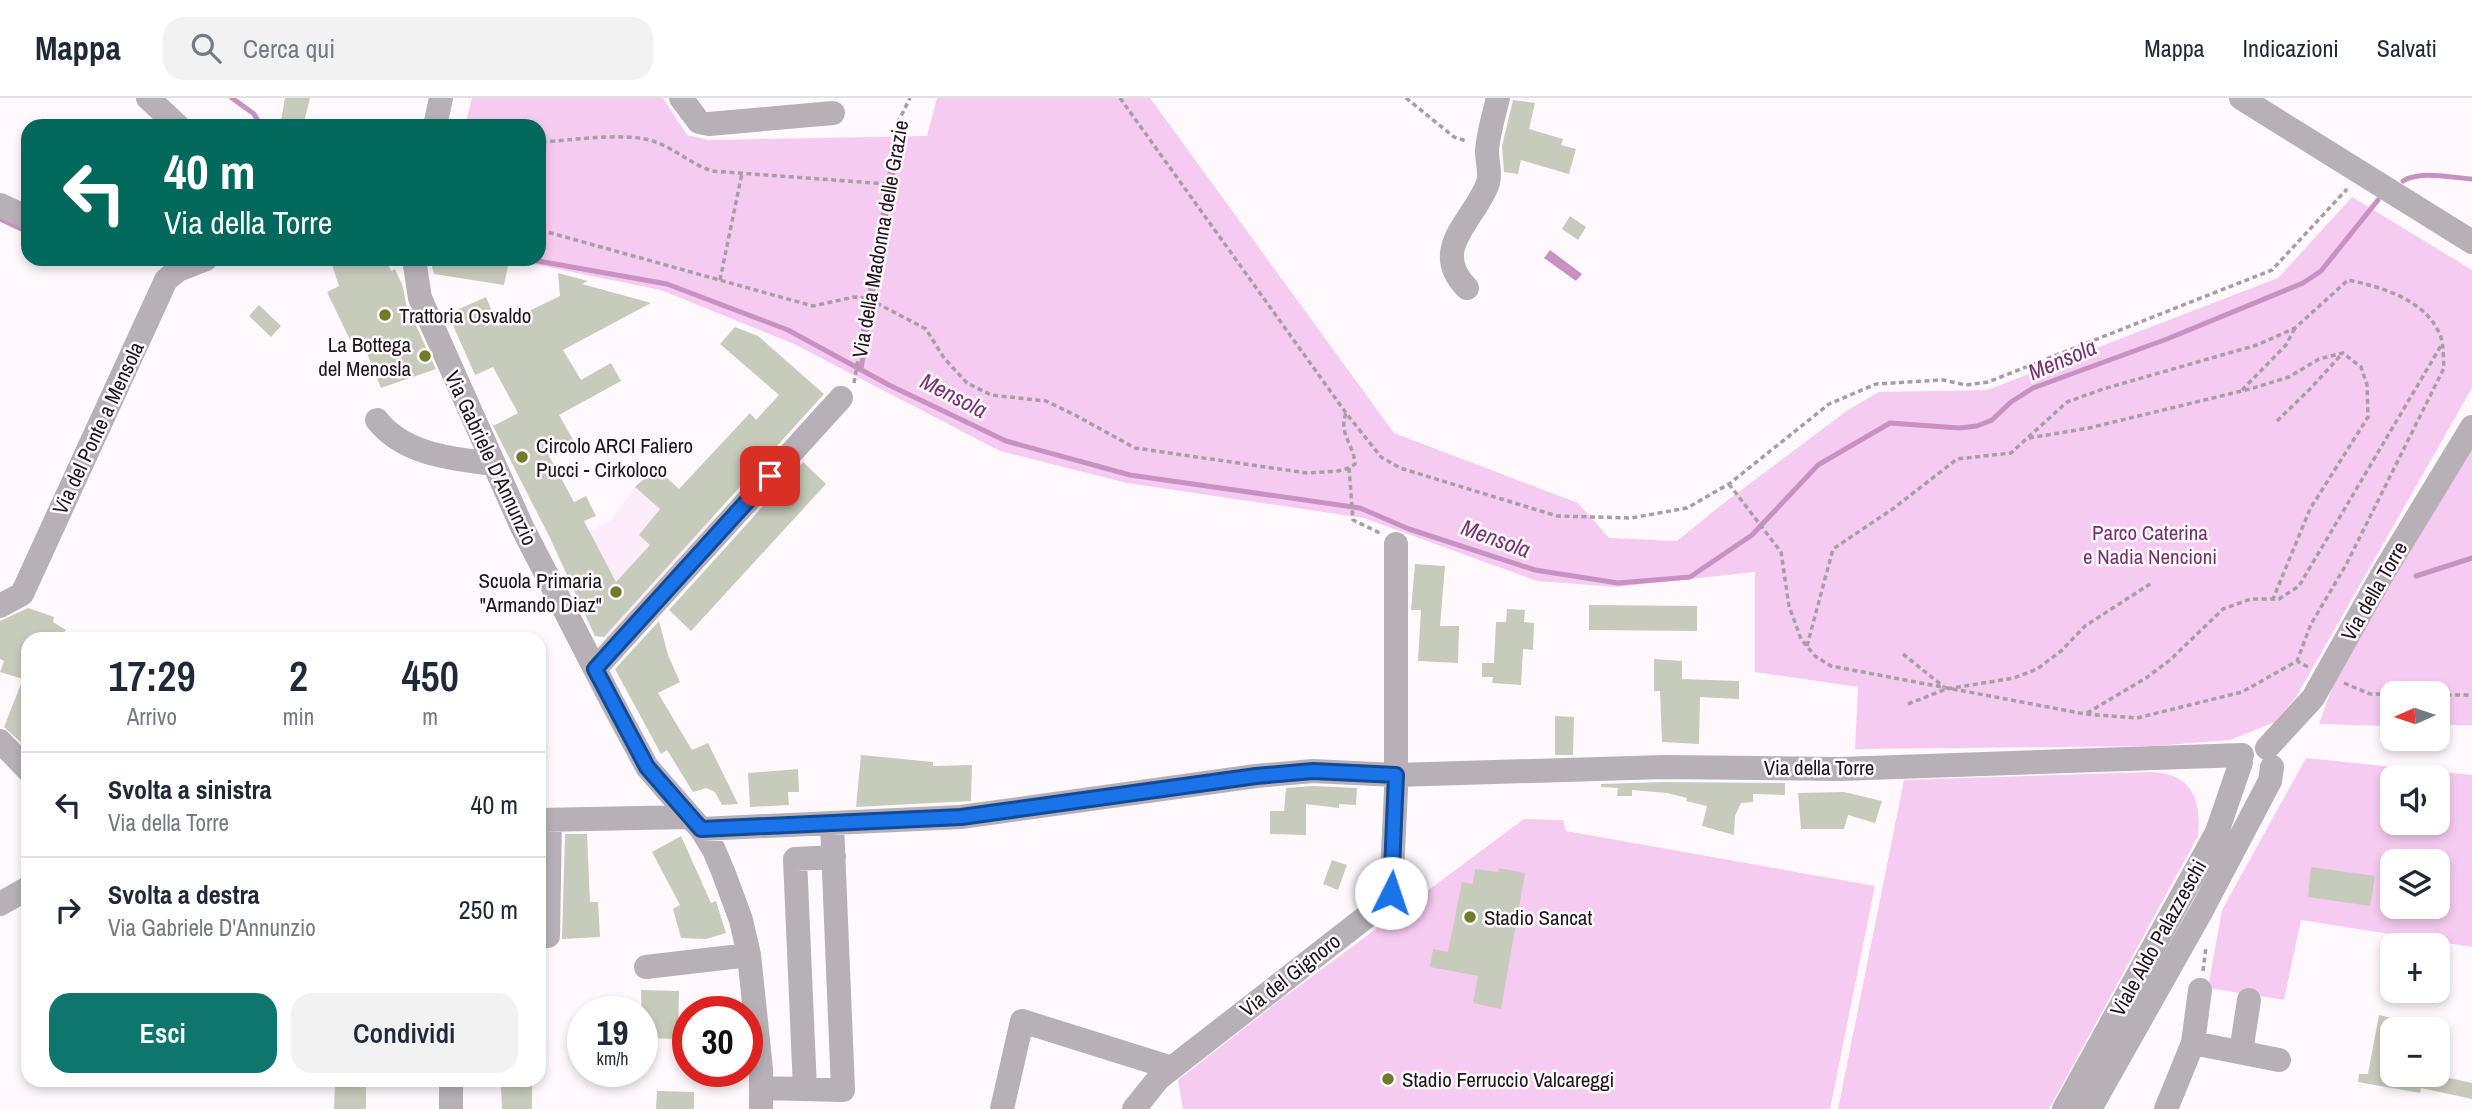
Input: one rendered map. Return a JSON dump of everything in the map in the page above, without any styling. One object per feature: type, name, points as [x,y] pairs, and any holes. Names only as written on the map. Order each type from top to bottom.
[{"type":"street","points":[[148,98],[170,119]]},
{"type":"street","points":[[436,119],[440,98]]},
{"type":"street","points":[[681,98],[699,122],[709,124],[833,113]]},
{"type":"street","points":[[1467,288],[1456,277],[1451,263],[1453,243],[1489,182],[1487,149],[1498,98]]},
{"type":"street","points":[[2241,98],[2472,242]]},
{"type":"street","points":[[0,205],[21,215]]},
{"type":"street","name":"Via del Ponte a Mensola","points":[[0,606],[22,594],[166,280],[188,266]]},
{"type":"street","name":"Via Gabriele D'Annunzio","points":[[410,266],[420,298],[522,527],[595,669],[647,767],[696,823],[714,850],[741,920],[749,954],[761,1098]]},
{"type":"street","points":[[595,669],[848,390]]},
{"type":"street","points":[[377,420],[382,427],[406,444],[446,458],[494,464]]},
{"type":"street","name":"Via della Torre","points":[[2269,757],[2326,677],[2382,575],[2472,427]]},
{"type":"street","points":[[1396,544],[1396,775]]},
{"type":"street","points":[[0,741],[21,763]]},
{"type":"street","points":[[2242,758],[2246,771],[2255,776],[2265,774],[2269,757]]},
{"type":"street","name":"Viale Aldo Palazzeschi","points":[[2090,1109],[2264,793],[2270,781],[2269,757]]},
{"type":"street","name":"Via della Torre","points":[[546,820],[832,824],[961,817],[1256,776],[1313,771],[1396,775],[1664,767],[1840,769],[2242,758]]},
{"type":"street","name":"Viale Aldo Palazzeschi","points":[[2064,1109],[2217,832],[2242,758]]},
{"type":"street","name":"Via del Gignoro","points":[[1133,1109],[1153,1084],[1172,1068],[1388,898],[1392,882],[1396,775]]},
{"type":"street","points":[[761,1098],[805,1089],[843,1090],[832,824]]},
{"type":"street","points":[[805,1089],[795,859],[834,857]]},
{"type":"street","points":[[546,878],[546,936]]},
{"type":"street","points":[[0,904],[21,892]]},
{"type":"street","points":[[646,967],[749,954]]},
{"type":"street","points":[[2166,1109],[2193,1042],[2200,990]]},
{"type":"street","points":[[2241,1052],[2249,1000]]},
{"type":"street","points":[[1002,1109],[1022,1021],[1172,1068]]},
{"type":"street","points":[[2193,1042],[2279,1060]]},
{"type":"street","points":[[451,1087],[451,1109]]},
{"type":"path","name":"Via della Madonna delle Grazie","points":[[848,390],[860,342],[898,122],[910,98]]},
{"type":"path","points":[[1120,98],[1346,413],[1381,457],[1400,468],[1557,516],[1632,519],[1687,508],[1728,484],[1829,404],[1876,384],[1943,380],[1966,384],[1988,382],[2272,270],[2361,173]]},
{"type":"path","points":[[1406,98],[1454,137],[1487,149]]},
{"type":"path","points":[[546,142],[632,138],[652,141],[695,165],[712,171],[887,184]]},
{"type":"path","points":[[720,280],[742,173]]},
{"type":"path","points":[[546,232],[813,306],[854,297],[867,298],[926,329],[944,358],[967,383],[990,394],[1046,401],[1135,448],[1307,473],[1349,468],[1355,464],[1354,454],[1343,433],[1346,413]]},
{"type":"path","points":[[1728,484],[1781,552],[1789,606],[1796,628],[1807,646],[1815,656],[1831,666],[2085,715],[2137,718],[2242,692],[2297,661],[2311,624],[2346,565],[2444,368],[2441,336],[2427,313],[2382,288],[2348,279],[2295,328],[2257,345],[2103,389],[2067,402],[2011,453],[1957,459],[1894,508],[1833,549],[1807,646]]},
{"type":"path","points":[[2240,392],[2286,345],[2295,328]]},
{"type":"path","points":[[2085,715],[2170,660],[2223,609],[2251,599],[2279,599],[2299,586],[2442,344]]},
{"type":"path","points":[[2027,439],[2089,428],[2240,392],[2289,377],[2319,359],[2343,353]]},
{"type":"path","points":[[2273,599],[2310,509],[2368,417],[2367,385],[2361,367],[2343,353]]},
{"type":"path","points":[[2277,421],[2343,353]]},
{"type":"path","points":[[1349,468],[1353,520],[1378,531],[1396,544]]},
{"type":"path","points":[[1908,704],[1946,689],[2014,678],[2037,669],[2061,651],[2084,626],[2150,584]]},
{"type":"path","points":[[1903,654],[1946,689]]},
{"type":"path","points":[[2297,661],[2326,677],[2370,694],[2380,694]]},
{"type":"path","points":[[2450,695],[2472,695]]},
{"type":"path","points":[[2200,990],[2207,937]]},
{"type":"shaded area","points":[[1550,250],[1582,274],[1576,281],[1544,258]]},
{"type":"shaded area","name":"Scuola Primaria \"Armando Diaz\"","points":[[656,468],[719,524],[616,639],[593,636],[556,549],[611,520],[635,487]]},
{"type":"green space","name":"Parco Caterina e Nadia Nencioni","points":[[472,98],[663,98],[687,135],[709,140],[927,136],[937,98],[1150,98],[1394,433],[1578,503],[1609,538],[1677,541],[1848,410],[1879,392],[1987,390],[2278,278],[2352,197],[2472,270],[2472,388],[2296,697],[2275,722],[2230,740],[2155,746],[1855,749],[1858,687],[1755,672],[1755,572],[1616,587],[1537,581],[1364,518],[1127,483],[1000,451],[794,344],[661,290],[543,266],[546,266],[546,119],[467,119]]},
{"type":"green space","points":[[2472,450],[2472,725],[2450,725],[2450,681],[2380,681],[2380,726],[2319,724],[2341,663]]},
{"type":"green space","points":[[2306,758],[2380,766],[2380,835],[2450,835],[2450,773],[2472,775],[2472,947],[2450,944],[2450,933],[2383,933],[2301,920],[2284,1000],[2208,988],[2222,910]]},
{"type":"green space","points":[[2152,772],[2176,777],[2191,791],[2198,811],[2198,836],[2049,1109],[1838,1109],[1904,780]]},
{"type":"green space","points":[[1524,819],[1563,820],[1566,831],[1875,886],[1830,1109],[1183,1109],[1178,1080],[1279,1001]]},
{"type":"building","points":[[285,98],[310,98],[305,119],[281,119]]},
{"type":"building","points":[[1513,100],[1535,103],[1529,129],[1563,139],[1561,145],[1576,149],[1569,174],[1521,160],[1518,174],[1504,172],[1502,146]]},
{"type":"building","points":[[1570,216],[1586,227],[1578,240],[1562,229]]},
{"type":"building","points":[[332,266],[389,266],[391,271],[395,269],[403,287],[406,304],[436,369],[381,388],[360,336],[350,340],[327,292],[339,286]]},
{"type":"building","points":[[432,266],[508,266],[504,285],[434,274]]},
{"type":"building","points":[[558,273],[588,281],[582,284],[651,303],[563,350],[581,380],[611,363],[621,381],[559,415],[575,443],[549,456],[574,502],[586,496],[596,516],[584,521],[616,582],[650,545],[639,535],[660,509],[635,487],[656,468],[679,489],[750,413],[756,420],[779,395],[720,344],[735,327],[758,336],[824,394],[604,637],[595,636],[550,538],[493,426],[518,413],[493,367],[475,375],[448,314],[486,297],[498,326],[560,296]]},
{"type":"building","points":[[259,305],[281,326],[271,337],[249,316]]},
{"type":"building","points":[[803,462],[826,484],[691,631],[669,610]]},
{"type":"building","points":[[1415,564],[1445,566],[1440,626],[1459,626],[1458,663],[1418,661],[1421,610],[1411,610]]},
{"type":"building","points":[[1589,605],[1697,606],[1697,631],[1589,630]]},
{"type":"building","points":[[28,608],[54,617],[53,622],[66,630],[21,632],[21,678],[0,672],[4,661],[0,659],[0,621]]},
{"type":"building","points":[[1507,609],[1525,610],[1524,622],[1534,623],[1533,650],[1523,649],[1521,685],[1492,683],[1493,677],[1482,677],[1482,663],[1494,663],[1496,622],[1506,622]]},
{"type":"building","points":[[659,621],[668,655],[680,682],[658,693],[692,750],[708,743],[738,804],[722,805],[715,792],[706,788],[693,792],[667,750],[661,754],[615,669]]},
{"type":"building","points":[[1654,659],[1682,661],[1682,679],[1739,681],[1739,699],[1700,697],[1699,744],[1662,742],[1660,691],[1654,691]]},
{"type":"building","points":[[21,684],[21,743],[4,727]]},
{"type":"building","points":[[1555,716],[1574,717],[1573,755],[1555,755]]},
{"type":"building","points":[[861,755],[933,762],[933,766],[972,765],[971,801],[856,807]]},
{"type":"building","points":[[798,769],[799,792],[788,792],[789,805],[750,807],[748,773]]},
{"type":"building","points":[[1785,783],[1785,795],[1753,794],[1753,802],[1741,803],[1735,816],[1734,835],[1702,826],[1707,806],[1686,801],[1687,798],[1632,790],[1632,796],[1617,796],[1618,788],[1601,787],[1601,784]]},
{"type":"building","points":[[1286,788],[1357,788],[1356,805],[1339,804],[1339,808],[1306,804],[1306,835],[1270,834],[1270,811],[1284,811]]},
{"type":"building","points":[[1844,792],[1882,801],[1875,823],[1848,815],[1844,829],[1801,829],[1798,793]]},
{"type":"building","points":[[565,834],[587,834],[590,902],[598,902],[600,937],[562,939]]},
{"type":"building","points":[[681,836],[711,903],[716,901],[726,933],[706,939],[681,938],[673,909],[680,905],[652,852]]},
{"type":"building","points":[[1332,860],[1347,865],[1338,890],[1323,884]]},
{"type":"building","points":[[2311,867],[2375,876],[2370,906],[2308,897]]},
{"type":"building","points":[[1499,868],[1525,873],[1501,1009],[1473,1003],[1478,976],[1430,967],[1433,949],[1448,952],[1462,882],[1473,884],[1475,869],[1498,872]]},
{"type":"building","points":[[641,990],[679,991],[679,996],[672,996],[672,1039],[658,1038],[658,996],[641,996]]},
{"type":"building","points":[[2379,1015],[2388,1017],[2380,1017],[2380,1086],[2358,1082],[2359,1074],[2368,1074]]},
{"type":"building","points":[[2450,1078],[2472,1083],[2472,1099],[2421,1088],[2420,1093],[2386,1087],[2450,1087]]},
{"type":"building","points":[[335,1087],[366,1087],[366,1109],[334,1109]]},
{"type":"building","points":[[501,1087],[532,1087],[532,1109],[502,1109]]},
{"type":"building","points":[[657,1091],[694,1092],[694,1109],[656,1109]]},
{"type":"waterway","points":[[232,98],[257,119]]},
{"type":"waterway","points":[[873,290],[900,130]]},
{"type":"waterway","name":"Mensola","points":[[2403,181],[2427,175],[2472,179]]},
{"type":"waterway","name":"Mensola","points":[[546,262],[667,284],[788,330],[889,385],[1006,441],[1130,475],[1360,508],[1409,529],[1535,570],[1618,583],[1690,577],[1752,535],[1818,465],[1890,423],[1959,428],[1977,426],[1992,420],[2011,402],[2033,388],[2167,339],[2303,283],[2321,271],[2378,200]]},
{"type":"waterway","name":"Mensola","points":[[0,219],[21,229]]},
{"type":"waterway","points":[[861,369],[870,310]]},
{"type":"waterway","points":[[2416,576],[2472,558]]},
{"type":"place","name":"Trattoria Osvaldo","points":[[385,315]]},
{"type":"place","name":"La Bottega del Menosla","points":[[425,356]]},
{"type":"place","name":"Circolo ARCI Faliero Pucci - Cirkoloco","points":[[522,457]]},
{"type":"place","name":"Scuola Primaria \"Armando Diaz\"","points":[[616,592]]},
{"type":"place","name":"Stadio Sancat","points":[[1470,917]]},
{"type":"place","name":"Stadio Ferruccio Valcareggi","points":[[1388,1079]]},
{"type":"route","points":[[770,476],[595,669],[647,767],[701,829],[902,822],[961,817],[1256,776],[1313,771],[1396,775],[1391,893]]}]
